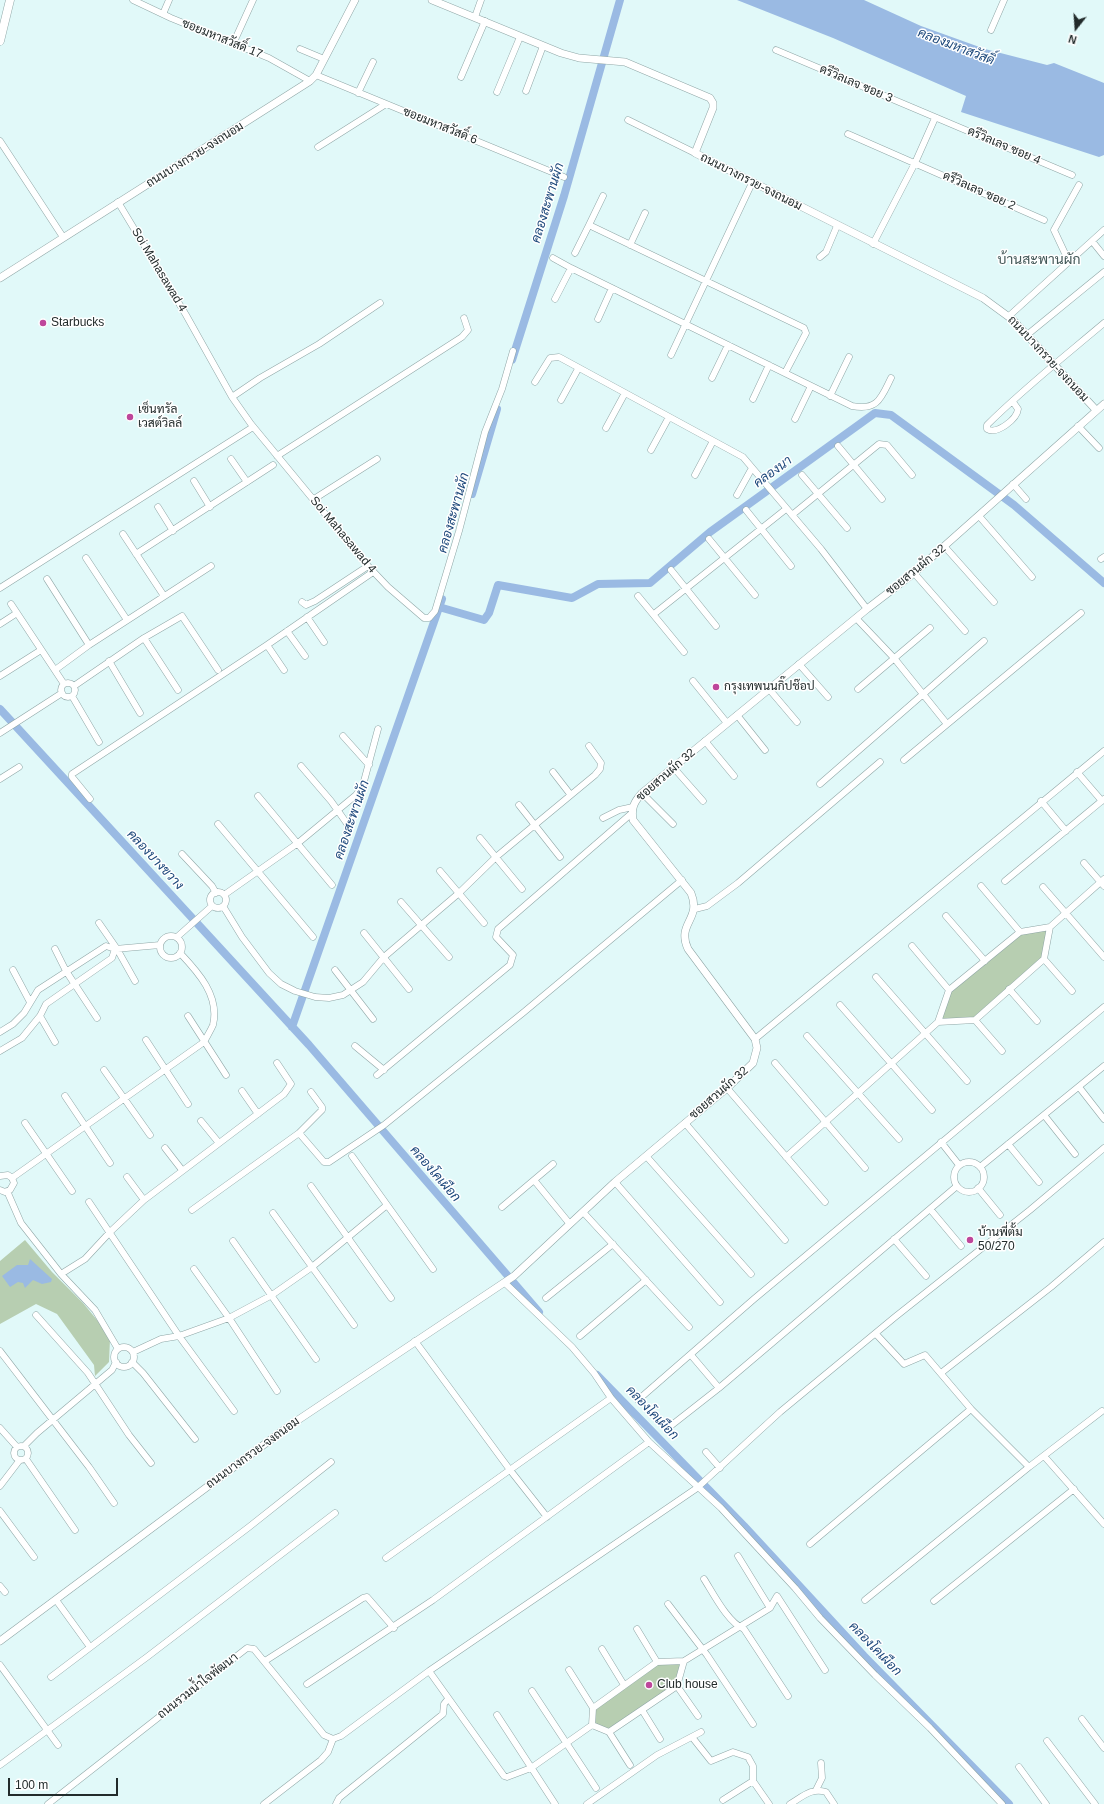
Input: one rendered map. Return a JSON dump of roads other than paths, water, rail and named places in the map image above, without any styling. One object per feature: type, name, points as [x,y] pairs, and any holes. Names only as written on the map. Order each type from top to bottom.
[{"type":"main road","points":[[0,41],[10,0]]},
{"type":"street","name":"ซอยมหาสวัสดิ์ 17","points":[[133,0],[233,44],[269,58],[310,81]]},
{"type":"street","points":[[163,14],[169,0]]},
{"type":"street","points":[[233,44],[253,0]]},
{"type":"street","name":"ถนนบางกรวย-จงถนอม","points":[[0,278],[310,81],[316,75],[355,0]]},
{"type":"street","name":"ถนนบางกรวย-จงถนอม","points":[[432,0],[561,53],[586,59],[615,61],[632,65],[712,101],[713,108],[695,153],[873,244],[966,288],[1009,316],[1096,410]]},
{"type":"street","points":[[475,17],[481,0]]},
{"type":"street","points":[[991,30],[1004,0]]},
{"type":"street","points":[[461,77],[485,21]]},
{"type":"street","points":[[497,92],[520,37]]},
{"type":"street","points":[[526,90],[543,46]]},
{"type":"street","points":[[300,49],[324,59]]},
{"type":"street","name":"ดรีวิลเลจ ซอย 3","points":[[776,50],[935,118]]},
{"type":"street","points":[[358,93],[373,62]]},
{"type":"street","name":"ซอยมหาสวัสดิ์ 6","points":[[316,75],[564,177]]},
{"type":"street","points":[[318,148],[386,104]]},
{"type":"street","points":[[873,244],[915,163],[935,118]]},
{"type":"street","name":"ดรีวิลเลจ ซอย 4","points":[[935,118],[1072,175]]},
{"type":"street","points":[[628,120],[695,153]]},
{"type":"street","name":"ดรีวิลเลจ ซอย 2","points":[[848,134],[1044,220]]},
{"type":"street","points":[[0,141],[63,237]]},
{"type":"street","points":[[671,355],[752,183]]},
{"type":"street","points":[[1069,262],[1054,230],[1079,185]]},
{"type":"street","points":[[575,252],[603,196]]},
{"type":"street","name":"Soi Mahasawad 4","points":[[118,202],[186,315],[232,396],[253,427],[373,572],[420,615],[427,619],[432,616],[458,538],[485,432],[502,389],[513,351]]},
{"type":"street","points":[[630,245],[645,213]]},
{"type":"street","points":[[589,225],[804,328],[806,333],[785,373]]},
{"type":"street","points":[[820,257],[826,252],[837,226]]},
{"type":"street","points":[[1009,316],[1104,230]]},
{"type":"street","points":[[1092,241],[1104,256]]},
{"type":"street","points":[[553,258],[685,325],[852,406],[868,407],[876,404],[881,400],[891,378]]},
{"type":"street","points":[[555,299],[571,268]]},
{"type":"street","points":[[1027,335],[1104,272]]},
{"type":"street","points":[[598,318],[612,288]]},
{"type":"street","points":[[232,396],[319,344],[380,303]]},
{"type":"street","points":[[277,456],[462,337],[468,330],[464,318]]},
{"type":"street","points":[[1013,402],[1018,409],[1016,415],[999,430],[992,431],[987,429],[987,425],[1055,364],[1104,323]]},
{"type":"street","points":[[712,378],[728,345]]},
{"type":"street","points":[[535,382],[547,362],[554,357],[559,357],[578,369],[743,457],[792,515],[867,609]]},
{"type":"street","points":[[830,396],[849,357]]},
{"type":"street","points":[[753,399],[769,365]]},
{"type":"street","points":[[561,400],[578,369]]},
{"type":"street","points":[[795,419],[812,386]]},
{"type":"street","points":[[606,428],[625,393]]},
{"type":"street","name":"ซอยสวนผัก 32","points":[[695,909],[695,904],[691,893],[682,880],[633,820],[632,810],[642,793],[945,547],[999,496],[1104,404]]},
{"type":"street","points":[[652,450],[668,417]]},
{"type":"street","points":[[1078,426],[1098,448]]},
{"type":"street","points":[[0,588],[253,427]]},
{"type":"street","points":[[695,475],[713,441]]},
{"type":"street","points":[[792,515],[817,493],[879,444],[883,444],[912,475]]},
{"type":"street","points":[[838,446],[882,499]]},
{"type":"street","points":[[231,459],[247,482]]},
{"type":"street","points":[[314,499],[377,459]]},
{"type":"street","points":[[136,554],[273,465]]},
{"type":"street","points":[[737,495],[752,468]]},
{"type":"street","points":[[802,475],[847,528]]},
{"type":"street","points":[[194,481],[210,507]]},
{"type":"street","points":[[1013,484],[1026,499]]},
{"type":"street","points":[[158,507],[173,531]]},
{"type":"street","points":[[654,614],[786,509]]},
{"type":"street","points":[[746,510],[791,566]]},
{"type":"street","points":[[979,516],[1032,577]]},
{"type":"street","points":[[123,534],[164,596]]},
{"type":"street","points":[[709,539],[755,595]]},
{"type":"street","points":[[945,547],[994,602]]},
{"type":"street","points":[[86,558],[127,620]]},
{"type":"street","points":[[55,670],[89,645],[211,566]]},
{"type":"street","points":[[302,602],[306,605],[315,601],[368,566]]},
{"type":"street","points":[[671,570],[716,626]]},
{"type":"street","points":[[90,799],[72,777],[72,774],[267,645],[373,572]]},
{"type":"street","points":[[914,573],[965,631]]},
{"type":"street","points":[[47,579],[89,645]]},
{"type":"street","points":[[638,596],[684,652]]},
{"type":"street","points":[[11,604],[64,684]]},
{"type":"street","points":[[0,624],[17,613]]},
{"type":"street","points":[[904,760],[1081,613]]},
{"type":"street","points":[[74,686],[109,661],[179,616],[184,617],[218,670]]},
{"type":"street","points":[[307,617],[324,642]]},
{"type":"street","points":[[856,618],[894,658],[948,724]]},
{"type":"street","points":[[858,689],[930,628]]},
{"type":"street","points":[[287,631],[304,656]]},
{"type":"street","points":[[144,638],[178,690]]},
{"type":"street","points":[[820,784],[984,641]]},
{"type":"street","points":[[267,645],[284,670]]},
{"type":"street","points":[[0,676],[41,650]]},
{"type":"street","points":[[109,661],[140,713]]},
{"type":"street","points":[[799,664],[828,697]]},
{"type":"street","points":[[693,681],[727,723]]},
{"type":"street","points":[[64,684],[69,683],[74,686]]},
{"type":"street","points":[[62,693],[61,688],[64,684]]},
{"type":"street","points":[[72,696],[74,686]]},
{"type":"street","points":[[770,688],[798,722]]},
{"type":"street","points":[[62,693],[66,696],[72,696]]},
{"type":"street","points":[[0,733],[62,693]]},
{"type":"street","points":[[72,696],[99,742]]},
{"type":"street","points":[[737,715],[765,750]]},
{"type":"street","points":[[182,854],[212,886],[216,893],[224,895],[260,872],[298,843],[359,790],[363,785],[378,729]]},
{"type":"street","points":[[343,736],[369,765]]},
{"type":"street","points":[[705,741],[734,776]]},
{"type":"street","points":[[223,906],[242,937],[269,973],[281,984],[295,991],[315,997],[329,998],[350,992],[363,982],[384,957],[421,924],[460,893],[496,857],[600,769],[599,759],[590,746]]},
{"type":"street","points":[[880,762],[738,883],[707,906],[695,909],[684,937],[688,949],[755,1039],[1041,801],[1104,751]]},
{"type":"street","points":[[300,766],[348,825]]},
{"type":"street","points":[[0,779],[19,767]]},
{"type":"street","points":[[673,767],[703,801]]},
{"type":"street","points":[[553,772],[570,794]]},
{"type":"street","points":[[1005,881],[1103,800],[1077,772]]},
{"type":"street","points":[[642,793],[673,824]]},
{"type":"street","points":[[258,796],[332,885]]},
{"type":"street","points":[[1041,801],[1066,831]]},
{"type":"street","points":[[518,805],[560,857]]},
{"type":"street","points":[[603,818],[619,810],[632,810]]},
{"type":"street","points":[[377,1075],[510,965],[513,956],[496,937],[498,929],[632,810]]},
{"type":"street","points":[[218,824],[260,872],[313,937]]},
{"type":"street","points":[[480,838],[522,888]]},
{"type":"street","points":[[786,1157],[938,1022],[949,990],[1020,932],[1050,927],[1103,883],[1084,863]]},
{"type":"street","points":[[440,871],[484,923]]},
{"type":"street","points":[[299,1133],[324,1162],[329,1162],[384,1125],[524,1012],[682,880]]},
{"type":"street","points":[[982,886],[1020,932]]},
{"type":"street","points":[[1043,887],[1104,957]]},
{"type":"street","points":[[212,906],[210,900],[216,893]]},
{"type":"street","points":[[212,906],[218,908],[223,906],[226,901],[224,895]]},
{"type":"street","points":[[401,902],[449,957]]},
{"type":"street","points":[[180,953],[174,957],[167,957],[161,952],[160,945],[166,937],[177,937],[212,906]]},
{"type":"street","points":[[946,916],[985,961]]},
{"type":"street","points":[[99,923],[136,981]]},
{"type":"street","points":[[938,1022],[975,1020],[1044,959],[1050,927]]},
{"type":"street","points":[[364,933],[408,989]]},
{"type":"street","points":[[12,1178],[204,1042],[213,1025],[214,1005],[207,985],[180,953],[181,943],[177,937]]},
{"type":"street","points":[[0,1032],[24,1013],[38,990],[106,946],[116,949],[160,945]]},
{"type":"street","points":[[912,946],[949,990]]},
{"type":"street","points":[[55,949],[66,971],[97,1018]]},
{"type":"street","points":[[0,1051],[22,1038],[40,1016],[46,1004],[112,958],[116,949]]},
{"type":"street","points":[[1044,959],[1072,991]]},
{"type":"street","points":[[13,970],[30,1002]]},
{"type":"street","points":[[335,970],[350,992],[373,1019]]},
{"type":"street","points":[[876,976],[966,1081]]},
{"type":"street","points":[[1010,989],[1037,1021]]},
{"type":"street","points":[[840,1005],[932,1110]]},
{"type":"street","points":[[638,1400],[760,1294],[1104,1007]]},
{"type":"street","points":[[40,1016],[55,1042]]},
{"type":"street","points":[[188,1016],[226,1075]]},
{"type":"street","points":[[975,1020],[1002,1051]]},
{"type":"street","points":[[807,1036],[899,1139]]},
{"type":"street","name":"ซอยสวนผัก 32","points":[[514,1276],[569,1223],[727,1088],[753,1063],[757,1048],[755,1039]]},
{"type":"street","points":[[146,1040],[188,1104]]},
{"type":"street","points":[[355,1046],[384,1070]]},
{"type":"street","points":[[61,1274],[85,1259],[110,1232],[144,1200],[290,1089],[292,1084],[290,1079],[277,1063]]},
{"type":"street","points":[[775,1063],[865,1168]]},
{"type":"street","points":[[980,1167],[1104,1066]]},
{"type":"street","points":[[104,1070],[150,1135]]},
{"type":"street","points":[[1078,1087],[1104,1119]]},
{"type":"street","points":[[727,1088],[825,1202]]},
{"type":"street","points":[[242,1092],[258,1114]]},
{"type":"street","points":[[192,1210],[299,1133],[322,1110],[322,1107],[311,1092]]},
{"type":"street","points":[[65,1096],[110,1163]]},
{"type":"street","points":[[1044,1114],[1075,1154]]},
{"type":"street","points":[[202,1122],[219,1143]]},
{"type":"street","points":[[685,1123],[786,1240]]},
{"type":"street","points":[[25,1124],[72,1191]]},
{"type":"street","points":[[941,1142],[959,1165]]},
{"type":"street","points":[[1008,1144],[1039,1182]]},
{"type":"street","points":[[165,1148],[182,1170]]},
{"type":"street","points":[[264,1804],[321,1760],[328,1752],[333,1739],[341,1736],[428,1671],[698,1487],[780,1412],[1030,1210],[1104,1148]]},
{"type":"street","points":[[352,1156],[433,1268]]},
{"type":"street","points":[[647,1157],[751,1274]]},
{"type":"street","points":[[970,1162],[980,1167],[984,1178],[978,1188],[967,1192],[957,1186],[954,1175],[959,1165],[970,1162]]},
{"type":"street","points":[[502,1207],[553,1164]]},
{"type":"street","points":[[0,1175],[6,1174],[12,1178],[14,1186],[7,1191],[0,1190]]},
{"type":"street","points":[[127,1177],[144,1200]]},
{"type":"street","points":[[534,1180],[569,1223]]},
{"type":"street","points":[[616,1182],[720,1302]]},
{"type":"street","points":[[311,1186],[392,1298]]},
{"type":"street","points":[[668,1428],[719,1388],[957,1186]]},
{"type":"street","points":[[978,1188],[1000,1215]]},
{"type":"street","points":[[7,1191],[21,1223],[61,1274],[95,1310],[118,1349]]},
{"type":"street","points":[[89,1202],[179,1336],[234,1411]]},
{"type":"street","points":[[133,1352],[161,1339],[179,1336],[229,1318],[272,1295],[312,1267],[387,1205]]},
{"type":"street","points":[[930,1209],[961,1246]]},
{"type":"street","points":[[273,1212],[354,1325]]},
{"type":"street","points":[[582,1212],[689,1327]]},
{"type":"street","points":[[894,1239],[926,1276]]},
{"type":"street","points":[[233,1241],[316,1359]]},
{"type":"street","points":[[942,1373],[1051,1287],[1104,1242]]},
{"type":"street","points":[[546,1298],[613,1244]]},
{"type":"street","points":[[194,1269],[229,1318],[277,1391]]},
{"type":"street","name":"ถนนบางกรวย-จงถนอม","points":[[0,1642],[288,1426],[514,1276]]},
{"type":"street","points":[[580,1336],[646,1280]]},
{"type":"street","points":[[506,1282],[572,1347],[594,1373],[611,1398],[649,1442],[721,1508],[820,1618],[875,1675],[930,1728],[1002,1804]]},
{"type":"street","points":[[36,1315],[96,1384],[129,1435],[151,1463]]},
{"type":"street","points":[[876,1334],[904,1364],[925,1355],[971,1408],[1029,1467]]},
{"type":"street","points":[[415,1341],[510,1470],[547,1517]]},
{"type":"street","points":[[118,1349],[128,1348],[133,1352]]},
{"type":"street","points":[[17,1447],[24,1446],[112,1370],[116,1362],[115,1354],[118,1349]]},
{"type":"street","points":[[0,1351],[114,1503]]},
{"type":"street","points":[[132,1362],[133,1352]]},
{"type":"street","points":[[691,1355],[719,1388]]},
{"type":"street","points":[[116,1362],[124,1366],[132,1362]]},
{"type":"street","points":[[132,1362],[144,1373],[195,1440]]},
{"type":"street","points":[[386,1558],[611,1398]]},
{"type":"street","points":[[810,1544],[971,1408]]},
{"type":"street","points":[[865,1600],[1029,1467],[1102,1411]]},
{"type":"street","points":[[0,1428],[17,1447]]},
{"type":"street","points":[[307,1684],[394,1628],[649,1442]]},
{"type":"street","points":[[0,1486],[19,1461],[26,1459],[29,1453],[24,1446]]},
{"type":"street","points":[[17,1447],[14,1454],[19,1461]]},
{"type":"street","points":[[706,1452],[720,1468]]},
{"type":"street","points":[[1044,1456],[1104,1524]]},
{"type":"street","points":[[26,1459],[75,1530]]},
{"type":"street","points":[[50,1677],[249,1527],[331,1462]]},
{"type":"street","points":[[934,1601],[1074,1489]]},
{"type":"street","points":[[0,1511],[34,1557]]},
{"type":"street","points":[[0,1765],[147,1657],[335,1513]]},
{"type":"street","points":[[738,1556],[770,1608]]},
{"type":"street","points":[[704,1579],[729,1616],[739,1627],[744,1629],[788,1696]]},
{"type":"street","points":[[0,1586],[5,1592]]},
{"type":"street","points":[[593,1708],[657,1662],[684,1661],[770,1608],[777,1596],[825,1670]]},
{"type":"street","points":[[265,1661],[363,1598],[367,1597],[394,1628]]},
{"type":"street","points":[[56,1600],[90,1647]]},
{"type":"street","points":[[668,1604],[707,1655],[753,1724]]},
{"type":"street","points":[[637,1629],[657,1662]]},
{"type":"street","name":"ถนนรวมน้ำใจพัฒนา","points":[[48,1804],[247,1648],[254,1649],[265,1661],[324,1736],[333,1739]]},
{"type":"street","points":[[602,1649],[624,1685]]},
{"type":"street","points":[[609,1732],[677,1686],[684,1661]]},
{"type":"street","points":[[0,1664],[58,1745]]},
{"type":"street","points":[[569,1670],[593,1708],[592,1725]]},
{"type":"street","points":[[428,1671],[473,1731],[504,1776],[511,1777],[531,1768],[592,1725]]},
{"type":"street","points":[[677,1686],[698,1716]]},
{"type":"street","points":[[532,1691],[596,1788]]},
{"type":"street","points":[[336,1804],[339,1798],[443,1714],[444,1704],[448,1699]]},
{"type":"street","points":[[642,1710],[660,1739]]},
{"type":"street","points":[[497,1715],[555,1804]]},
{"type":"street","points":[[1082,1719],[1104,1748]]},
{"type":"street","points":[[592,1725],[609,1732],[630,1765]]},
{"type":"street","points":[[587,1804],[658,1755],[700,1732]]},
{"type":"street","points":[[692,1737],[711,1761],[733,1752],[748,1757],[753,1766],[753,1781],[770,1804]]},
{"type":"street","points":[[1047,1741],[1096,1804]]},
{"type":"street","points":[[790,1804],[816,1790],[822,1778],[821,1763]]},
{"type":"street","points":[[1019,1767],[1046,1804]]},
{"type":"street","points":[[723,1800],[753,1781]]},
{"type":"street","points":[[816,1790],[826,1792],[834,1804]]},
{"type":"water","name":"คลองมหาสวัสดิ์","points":[[737,0],[864,0],[921,26],[985,49],[1047,65],[1054,63],[1104,83],[1104,155],[1099,157],[961,112],[966,96],[833,38]]},
{"type":"water","points":[[30,1259],[52,1279],[51,1282],[42,1284],[33,1280],[25,1288],[23,1283],[18,1282],[10,1287],[2,1276],[17,1265],[28,1265]]},
{"type":"waterway","name":"คลองสะพานผัก","points":[[512,360],[564,196],[620,0]]},
{"type":"waterway","name":"คลองสะพานผัก","points":[[472,494],[497,409]]},
{"type":"waterway","name":"คลองนา","points":[[439,607],[484,620],[489,613],[498,585],[572,598],[598,584],[650,583],[710,532],[875,413],[891,415],[1014,505],[1104,583]]},
{"type":"waterway","name":"คลองสะพานผัก","points":[[292,1027],[442,599]]},
{"type":"waterway","name":"คลองบางขวาง","points":[[0,709],[309,1045],[539,1312]]},
{"type":"waterway","name":"คลองโคเผือก","points":[[597,1375],[744,1526],[864,1656],[1009,1804]]},
{"type":"place","name":"Starbucks","points":[[43,323]]},
{"type":"place","name":"เซ็นทรัล เวสต์วิลล์","points":[[130,417]]},
{"type":"place","name":"กรุงเทพนนกิ๊ปช๊อป","points":[[716,687]]},
{"type":"place","name":"บ้านพี่ตั้ม 50/270","points":[[970,1240]]},
{"type":"place","name":"Club house","points":[[649,1685]]},
{"type":"district","name":"บ้านสะพานผัก","points":[[1039,260]]}]
